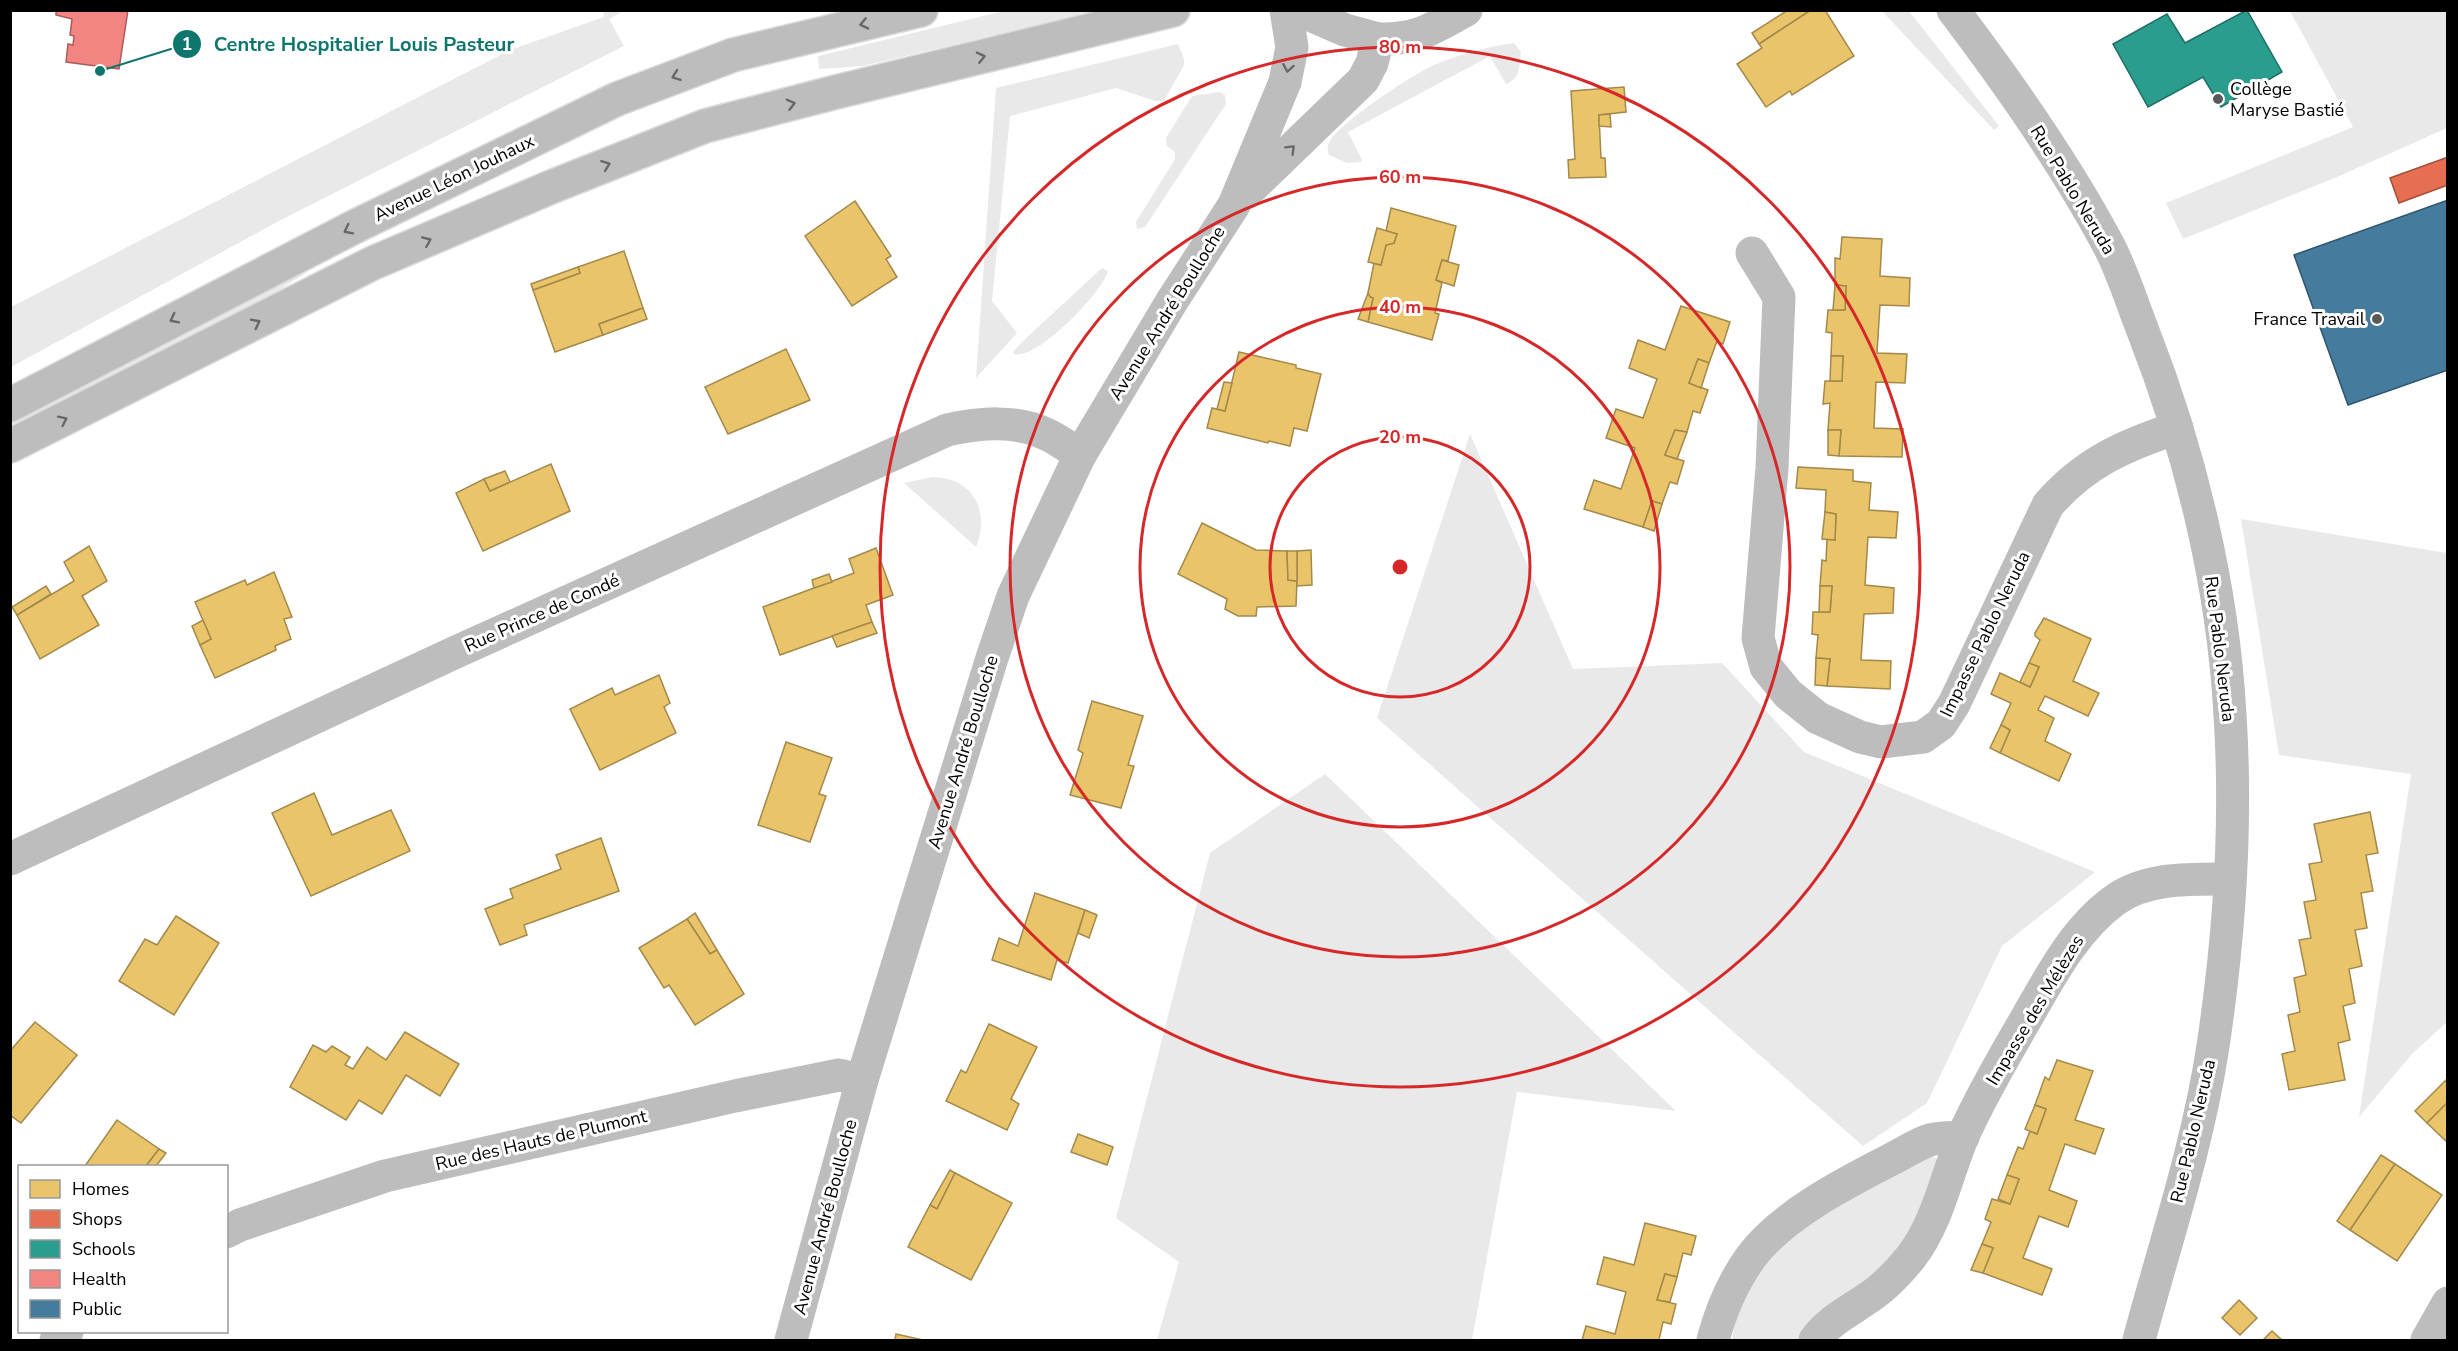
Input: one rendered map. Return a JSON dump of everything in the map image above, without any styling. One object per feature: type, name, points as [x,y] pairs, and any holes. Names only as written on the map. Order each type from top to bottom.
[{"type":"street","name":"Avenue Léon Jouhaux","points":[[10,405],[356,226],[617,99],[733,55],[921,10]]},
{"type":"street","points":[[10,446],[373,263],[551,187],[705,126],[1173,10]]},
{"type":"street","points":[[1234,205],[1286,82],[1292,47],[1286,10]]},
{"type":"street","points":[[1299,10],[1345,30],[1378,39],[1401,39],[1423,34],[1466,10]]},
{"type":"street","name":"Rue Pablo Neruda","points":[[1953,10],[1984,50],[2049,144],[2110,248],[2162,381],[2177,428],[2205,540],[2220,627],[2229,704],[2232,796],[2224,964],[2213,1048],[2192,1149],[2139,1341]]},
{"type":"street","points":[[1234,205],[1363,80],[1372,63],[1378,39]]},
{"type":"street","name":"Avenue André Boulloche","points":[[791,1341],[862,1080],[1006,616],[1040,536],[1080,455],[1172,301],[1234,205]]},
{"type":"street","name":"Impasse Pablo Neruda","points":[[1752,253],[1779,297],[1772,468],[1758,638],[1766,667],[1788,694],[1818,718],[1842,730],[1881,742],[1902,741],[1923,737],[1941,724],[1954,704],[2048,505],[2065,486],[2091,465],[2126,446],[2177,428]]},
{"type":"street","name":"Rue Prince de Condé","points":[[10,859],[456,652],[947,430],[980,423],[1017,426],[1046,434],[1080,455]]},
{"type":"street","name":"Impasse des Mélèzes","points":[[1815,1341],[1838,1317],[1880,1289],[1911,1257],[1934,1215],[1963,1137],[2000,1065],[2048,981],[2081,932],[2115,900],[2140,888],[2187,879],[2229,879]]},
{"type":"street","name":"Rue des Hauts de Plumont","points":[[228,1231],[385,1176],[758,1091],[838,1075],[862,1080]]},
{"type":"street","points":[[1713,1341],[1718,1320],[1731,1287],[1752,1255],[1778,1229],[1817,1201],[1855,1178],[1929,1140],[1963,1137]]},
{"type":"street","points":[[2427,1341],[2448,1302]]},
{"type":"shaded area","points":[[1008,10],[1097,11],[863,66],[819,69],[818,56]]},
{"type":"shaded area","points":[[603,11],[623,11],[609,19],[624,46],[279,221],[11,367],[11,307],[510,50],[604,17]]},
{"type":"shaded area","points":[[1882,11],[1909,11],[1999,126],[1994,130]]},
{"type":"shaded area","points":[[2290,11],[2447,11],[2447,128],[2337,177],[2183,239],[2166,203],[2353,127]]},
{"type":"shaded area","points":[[1514,43],[1521,52],[1517,75],[1511,82],[1506,84],[1490,56],[1348,132],[1361,162],[1347,163],[1329,155],[1328,145],[1336,133],[1362,111],[1410,78],[1453,58]]},
{"type":"shaded area","points":[[1178,44],[1184,65],[1164,101],[1155,101],[1116,88],[1010,116],[992,301],[1017,333],[976,378],[996,88]]},
{"type":"shaded area","points":[[1219,92],[1225,95],[1226,104],[1145,227],[1137,229],[1136,222],[1175,159],[1175,152],[1167,146],[1166,138],[1192,96]]},
{"type":"shaded area","points":[[311,264],[313,268],[285,286],[261,310],[11,437],[11,420]]},
{"type":"shaded area","points":[[1102,268],[1108,271],[1103,281],[1067,323],[1037,347],[1024,353],[1014,354],[1013,352],[1023,341]]},
{"type":"shaded area","points":[[1470,434],[1573,669],[1722,663],[1804,752],[2095,872],[2002,946],[1927,1103],[1863,1146],[1377,718]]},
{"type":"shaded area","points":[[932,477],[958,483],[975,498],[981,521],[976,547],[904,483]]},
{"type":"shaded area","points":[[2241,519],[2447,553],[2447,1022],[2412,1054],[2359,1117],[2411,774],[2279,755]]},
{"type":"shaded area","points":[[1325,774],[1676,1111],[1517,1092],[1472,1340],[1157,1340],[1179,1262],[1116,1218],[1210,853]]},
{"type":"shaded area","points":[[1926,1156],[1940,1161],[1921,1216],[1885,1266],[1821,1314],[1798,1340],[1732,1340],[1738,1313],[1752,1282],[1770,1258],[1792,1236],[1845,1199]]},
{"type":"building: Homes","points":[[1788,10],[1811,10],[1759,44],[1752,33]]},
{"type":"building: Homes","points":[[1811,10],[1825,10],[1854,56],[1792,95],[1790,91],[1766,107],[1737,64],[1762,48],[1759,44]]},
{"type":"building: Homes","points":[[1624,87],[1626,112],[1599,115],[1601,158],[1605,158],[1606,177],[1569,178],[1568,160],[1575,159],[1571,91]]},
{"type":"building: Homes","points":[[1610,114],[1611,127],[1599,126],[1599,115]]},
{"type":"building: Homes","points":[[855,201],[891,256],[886,259],[897,277],[852,306],[805,236]]},
{"type":"building: Homes","points":[[1391,208],[1456,226],[1448,261],[1442,260],[1436,280],[1442,283],[1435,313],[1439,314],[1432,340],[1368,322],[1373,298],[1368,293],[1374,263],[1381,265],[1386,245],[1394,243],[1397,234],[1386,231]]},
{"type":"building: Homes","points":[[1377,228],[1397,234],[1394,243],[1386,245],[1381,265],[1368,262]]},
{"type":"building: Homes","points":[[1842,237],[1882,239],[1880,276],[1910,278],[1909,306],[1880,305],[1877,353],[1907,354],[1905,383],[1876,382],[1874,428],[1903,429],[1902,457],[1839,456],[1841,430],[1828,430],[1830,403],[1823,404],[1825,381],[1842,381],[1843,356],[1831,356],[1832,333],[1826,332],[1828,310],[1845,310],[1846,286],[1835,285],[1835,258],[1840,259]]},
{"type":"building: Homes","points":[[624,251],[643,308],[599,324],[603,335],[555,352],[533,290],[580,273],[578,267]]},
{"type":"building: Homes","points":[[1442,260],[1459,265],[1454,286],[1436,280]]},
{"type":"building: Homes","points":[[578,267],[580,273],[533,290],[531,284]]},
{"type":"building: Homes","points":[[1835,285],[1846,286],[1845,310],[1833,310]]},
{"type":"building: Homes","points":[[1368,293],[1373,298],[1368,322],[1358,319]]},
{"type":"building: Homes","points":[[1681,306],[1730,322],[1723,344],[1717,341],[1709,363],[1698,359],[1689,383],[1708,390],[1700,413],[1693,411],[1687,432],[1675,430],[1665,455],[1684,461],[1677,484],[1670,482],[1662,504],[1652,501],[1643,527],[1584,509],[1594,480],[1621,489],[1635,448],[1606,438],[1616,409],[1643,418],[1657,379],[1629,368],[1638,340],[1665,350]]},
{"type":"building: Homes","points":[[643,308],[647,319],[603,335],[599,324]]},
{"type":"building: Homes","points":[[786,349],[810,400],[728,434],[705,387]]},
{"type":"building: Homes","points":[[1239,352],[1296,365],[1296,368],[1321,374],[1307,431],[1294,428],[1290,446],[1207,428],[1212,408],[1225,411]]},
{"type":"building: Homes","points":[[1831,356],[1843,356],[1842,381],[1830,381]]},
{"type":"building: Homes","points":[[1698,359],[1709,363],[1701,388],[1689,383]]},
{"type":"building: Homes","points":[[1224,382],[1232,383],[1225,411],[1217,409]]},
{"type":"building: Homes","points":[[1675,430],[1687,432],[1677,459],[1665,455]]},
{"type":"building: Homes","points":[[1828,430],[1841,430],[1839,456],[1828,455]]},
{"type":"building: Homes","points":[[551,464],[570,511],[483,551],[456,493],[484,479],[490,491]]},
{"type":"building: Homes","points":[[1798,467],[1853,470],[1853,481],[1871,483],[1869,510],[1898,512],[1896,538],[1868,537],[1865,585],[1894,588],[1893,613],[1864,614],[1861,660],[1891,661],[1890,689],[1827,686],[1830,659],[1816,658],[1818,635],[1812,634],[1813,612],[1830,612],[1832,586],[1820,586],[1822,560],[1826,561],[1827,539],[1835,540],[1836,514],[1825,512],[1826,490],[1796,488]]},
{"type":"building: Homes","points":[[505,471],[510,482],[490,491],[484,479]]},
{"type":"building: Homes","points":[[1652,501],[1662,504],[1654,531],[1643,527]]},
{"type":"building: Homes","points":[[1825,512],[1836,514],[1835,540],[1822,539]]},
{"type":"building: Homes","points":[[1202,523],[1256,550],[1287,551],[1288,580],[1297,581],[1296,606],[1257,607],[1256,616],[1238,616],[1225,609],[1227,599],[1178,574]]},
{"type":"building: Homes","points":[[89,546],[107,581],[82,596],[99,625],[40,659],[17,615],[74,581],[64,562]]},
{"type":"building: Homes","points":[[876,548],[893,595],[866,605],[872,622],[780,655],[763,607],[854,573],[849,559]]},
{"type":"building: Homes","points":[[1311,550],[1312,585],[1297,586],[1297,551]]},
{"type":"building: Homes","points":[[1287,551],[1297,551],[1297,581],[1288,580]]},
{"type":"building: Homes","points":[[274,572],[292,617],[284,619],[291,639],[275,646],[276,650],[215,678],[200,645],[211,639],[195,602],[245,580],[247,585]]},
{"type":"building: Homes","points":[[829,574],[832,582],[814,588],[812,580]]},
{"type":"building: Homes","points":[[46,586],[51,594],[17,615],[12,607]]},
{"type":"building: Homes","points":[[1820,586],[1832,586],[1830,612],[1819,612]]},
{"type":"building: Homes","points":[[2044,618],[2091,639],[2073,681],[2099,693],[2088,716],[2045,696],[2038,710],[2054,718],[2045,741],[2071,754],[2059,781],[2000,753],[2010,730],[2001,725],[2011,703],[1991,694],[2000,673],[2030,687],[2039,667],[2029,663],[2040,640],[2035,633]]},
{"type":"building: Homes","points":[[203,620],[211,639],[200,645],[192,626]]},
{"type":"building: Homes","points":[[872,622],[877,633],[837,647],[832,636]]},
{"type":"building: Homes","points":[[1816,658],[1830,659],[1827,686],[1815,685]]},
{"type":"building: Homes","points":[[2029,663],[2039,667],[2030,687],[2020,682]]},
{"type":"building: Homes","points":[[659,675],[670,703],[664,707],[676,733],[600,770],[570,709],[612,688],[615,695]]},
{"type":"building: Homes","points":[[1092,701],[1143,716],[1128,765],[1134,766],[1121,808],[1070,795],[1083,753],[1078,750]]},
{"type":"building: Homes","points":[[2001,725],[2010,730],[2000,753],[1990,748]]},
{"type":"building: Homes","points":[[786,742],[832,758],[819,794],[826,796],[810,842],[758,825]]},
{"type":"building: Homes","points":[[314,793],[332,835],[391,810],[410,851],[311,896],[272,813]]},
{"type":"building: Homes","points":[[2370,812],[2378,853],[2366,855],[2373,891],[2361,893],[2367,928],[2355,930],[2362,966],[2349,969],[2355,1003],[2343,1006],[2350,1040],[2338,1043],[2345,1080],[2289,1090],[2282,1054],[2295,1051],[2288,1015],[2300,1012],[2294,978],[2306,975],[2299,940],[2311,938],[2304,902],[2316,900],[2309,864],[2322,862],[2314,824]]},
{"type":"building: Homes","points":[[601,838],[619,891],[524,925],[527,935],[500,945],[485,909],[513,898],[510,889],[561,869],[556,855]]},
{"type":"building: Homes","points":[[1035,893],[1085,910],[1068,963],[1057,960],[1051,980],[992,960],[999,938],[1018,946]]},
{"type":"building: Homes","points":[[1085,910],[1097,915],[1089,938],[1078,933]]},
{"type":"building: Homes","points":[[695,913],[717,950],[710,954],[687,919]]},
{"type":"building: Homes","points":[[176,916],[219,943],[174,1015],[119,981],[145,939],[157,945]]},
{"type":"building: Homes","points":[[687,919],[710,954],[717,950],[744,994],[695,1025],[669,985],[664,988],[639,948]]},
{"type":"building: Homes","points":[[35,1022],[77,1055],[21,1123],[10,1115],[10,1051]]},
{"type":"building: Homes","points":[[989,1024],[1037,1047],[1011,1099],[1019,1104],[1007,1130],[946,1101],[961,1070],[966,1073]]},
{"type":"building: Homes","points":[[405,1032],[459,1064],[440,1096],[406,1075],[382,1114],[359,1100],[346,1120],[290,1087],[313,1045],[326,1052],[332,1046],[350,1057],[345,1065],[353,1069],[367,1047],[386,1060]]},
{"type":"building: Homes","points":[[2057,1060],[2093,1071],[2075,1120],[2104,1129],[2095,1154],[2065,1144],[2049,1190],[2077,1201],[2068,1227],[2039,1216],[2023,1258],[2052,1269],[2042,1295],[1983,1273],[1993,1248],[1982,1244],[1991,1222],[1985,1219],[1992,1199],[2010,1204],[2019,1179],[2007,1175],[2018,1147],[2023,1149],[2030,1131],[2037,1134],[2046,1109],[2035,1105],[2045,1077],[2049,1080]]},
{"type":"building: Homes","points":[[2448,1078],[2448,1102],[2427,1123],[2415,1111]]},
{"type":"building: Homes","points":[[2448,1102],[2448,1143],[2427,1123]]},
{"type":"building: Homes","points":[[2035,1105],[2046,1109],[2037,1134],[2025,1129]]},
{"type":"building: Homes","points":[[117,1120],[159,1149],[147,1165],[86,1165]]},
{"type":"building: Homes","points":[[1078,1134],[1113,1147],[1107,1165],[1071,1152]]},
{"type":"building: Homes","points":[[159,1149],[166,1153],[157,1165],[147,1165]]},
{"type":"building: Homes","points":[[2381,1155],[2395,1164],[2350,1230],[2337,1221]]},
{"type":"building: Homes","points":[[2395,1164],[2442,1195],[2397,1261],[2350,1230]]},
{"type":"building: Homes","points":[[950,1170],[955,1173],[937,1209],[930,1205]]},
{"type":"building: Homes","points":[[955,1173],[1012,1203],[971,1280],[908,1247],[930,1205],[937,1209]]},
{"type":"building: Homes","points":[[2007,1175],[2019,1179],[2010,1204],[1998,1199]]},
{"type":"building: Homes","points":[[1645,1223],[1696,1236],[1691,1255],[1683,1253],[1677,1277],[1665,1274],[1657,1300],[1676,1304],[1671,1324],[1663,1322],[1659,1340],[1582,1340],[1586,1326],[1615,1334],[1626,1292],[1597,1284],[1604,1257],[1634,1265]]},
{"type":"building: Homes","points":[[1982,1244],[1993,1248],[1983,1273],[1971,1270]]},
{"type":"building: Homes","points":[[1665,1274],[1677,1277],[1670,1302],[1657,1300]]},
{"type":"building: Homes","points":[[2239,1300],[2257,1318],[2240,1335],[2222,1318]]},
{"type":"building: Homes","points":[[2272,1331],[2282,1340],[2263,1340]]},
{"type":"building: Homes","points":[[896,1334],[923,1340],[895,1340]]},
{"type":"building: Shops","points":[[2448,157],[2448,185],[2399,203],[2390,178]]},
{"type":"building: Schools","points":[[2247,10],[2282,72],[2221,107],[2203,77],[2148,107],[2113,44],[2167,14],[2185,43]]},
{"type":"building: Health","points":[[56,10],[128,10],[119,69],[66,62],[68,44],[73,45],[74,36],[70,35],[72,19],[56,15]]},
{"type":"building: Public","points":[[2448,200],[2448,370],[2348,405],[2294,255]]},
{"type":"place","name":"Centre Hospitalier Louis Pasteur","points":[[100,71]]},
{"type":"place","name":"Collège Maryse Bastié","points":[[2218,99]]},
{"type":"place","name":"France Travail","points":[[2377,319]]}]
